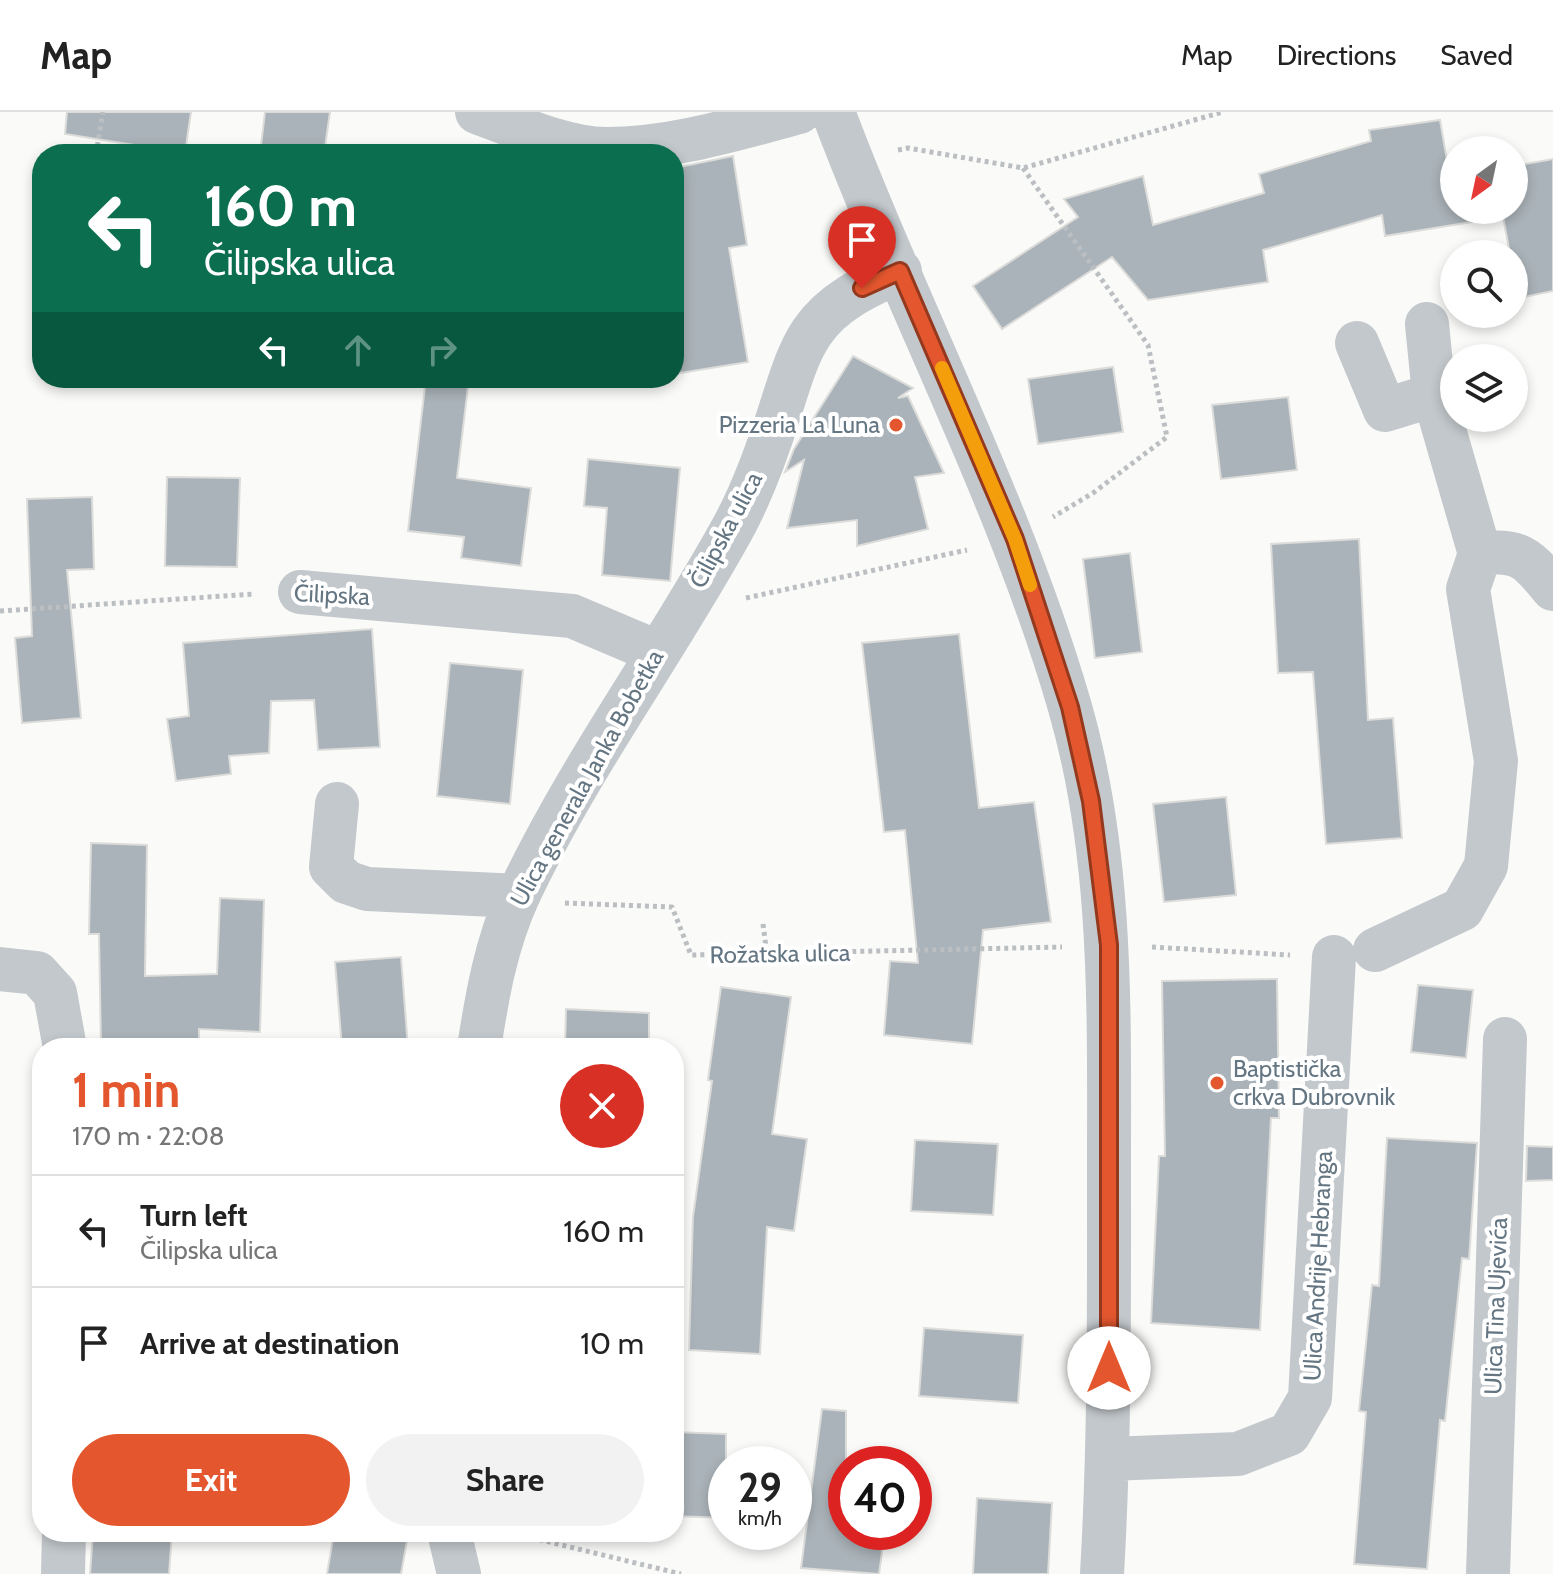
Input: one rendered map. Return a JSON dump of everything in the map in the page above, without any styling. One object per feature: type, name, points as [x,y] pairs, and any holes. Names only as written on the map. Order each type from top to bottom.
[{"type":"street","points":[[477,112],[535,134],[581,144]]},
{"type":"street","points":[[655,144],[696,140],[799,112]]},
{"type":"street","points":[[833,112],[1015,539],[1070,707],[1091,801],[1109,945],[1109,1459],[1102,1574]]},
{"type":"street","name":"Čilipska ulica","points":[[685,606],[737,521],[767,452],[796,361],[812,332],[844,300],[900,271]]},
{"type":"street","points":[[1354,954],[1462,909],[1486,866],[1496,761],[1468,589],[1480,554],[1434,395],[1427,324]]},
{"type":"street","points":[[1357,343],[1385,410],[1434,395]]},
{"type":"street","points":[[1480,554],[1505,550],[1534,565],[1553,589]]},
{"type":"street","name":"Čilipska","points":[[300,592],[572,616],[657,652]]},
{"type":"street","name":"Ulica generala Janka Bobetka","points":[[481,1038],[490,981],[518,896],[685,606]]},
{"type":"street","points":[[337,804],[331,867],[346,882],[367,889],[518,896]]},
{"type":"street","name":"Ulica Andrije Hebranga","points":[[1109,1459],[1238,1454],[1289,1434],[1310,1398],[1354,954]]},
{"type":"street","points":[[0,969],[37,973],[55,993],[63,1038]]},
{"type":"street","name":"Ulica Tina Ujevića","points":[[1488,1574],[1505,1039]]},
{"type":"street","points":[[63,1574],[64,1542]]},
{"type":"street","points":[[451,1542],[459,1574]]},
{"type":"path","points":[[98,144],[103,112]]},
{"type":"path","points":[[850,156],[908,148],[1023,168],[1223,112]]},
{"type":"path","name":"Čilipska","points":[[0,611],[300,592]]},
{"type":"path","name":"Rožatska ulica","points":[[518,896],[578,905],[672,907],[691,955],[1109,945],[1354,954]]},
{"type":"path","points":[[763,924],[767,955]]},
{"type":"path","points":[[549,1542],[681,1574]]},
{"type":"building","points":[[67,112],[191,112],[186,144],[128,144],[65,134]]},
{"type":"building","points":[[265,112],[330,112],[325,144],[261,144]]},
{"type":"building","points":[[1440,120],[1443,136],[1440,136],[1440,224],[1460,224],[1385,236],[1382,215],[1263,250],[1268,282],[1148,300],[1112,257],[1002,329],[973,286],[1078,217],[1064,199],[1143,176],[1153,225],[1264,193],[1259,174],[1371,141],[1369,130]]},
{"type":"building","points":[[733,156],[747,245],[729,248],[748,362],[684,372],[684,166]]},
{"type":"building","points":[[1553,159],[1553,291],[1528,296],[1528,240],[1507,240],[1504,224],[1528,224],[1528,163]]},
{"type":"building","points":[[853,356],[913,388],[898,398],[908,396],[944,473],[915,477],[928,529],[857,546],[857,520],[787,528],[804,460],[785,472],[794,449]]},
{"type":"building","points":[[1113,367],[1123,432],[1038,444],[1028,379]]},
{"type":"building","points":[[425,388],[468,388],[457,478],[531,488],[521,566],[461,558],[464,537],[408,531]]},
{"type":"building","points":[[1288,397],[1297,470],[1221,479],[1212,405]]},
{"type":"building","points":[[588,459],[680,468],[670,581],[602,575],[607,508],[584,506]]},
{"type":"building","points":[[167,477],[240,478],[237,567],[165,566]]},
{"type":"building","points":[[92,497],[94,569],[67,570],[81,718],[22,723],[15,638],[32,636],[27,499]]},
{"type":"building","points":[[1359,539],[1368,720],[1393,718],[1402,838],[1326,844],[1313,672],[1278,673],[1271,544]]},
{"type":"building","points":[[1130,553],[1142,652],[1095,658],[1083,559]]},
{"type":"building","points":[[372,629],[380,747],[318,750],[314,700],[271,701],[269,753],[229,756],[231,774],[176,781],[167,719],[189,716],[183,643]]},
{"type":"building","points":[[959,634],[979,808],[1034,802],[1051,922],[983,930],[972,1044],[884,1035],[890,961],[918,963],[905,830],[884,832],[862,643]]},
{"type":"building","points":[[450,663],[523,670],[510,804],[437,796]]},
{"type":"building","points":[[1226,797],[1236,895],[1164,902],[1153,804]]},
{"type":"building","points":[[91,843],[147,845],[145,976],[217,974],[220,898],[264,900],[260,1032],[199,1029],[199,1038],[101,1038],[99,934],[89,934]]},
{"type":"building","points":[[401,957],[407,1038],[341,1038],[335,962]]},
{"type":"building","points":[[1277,979],[1279,1118],[1271,1118],[1260,1330],[1151,1323],[1159,1156],[1165,1156],[1162,981]]},
{"type":"building","points":[[1418,985],[1473,990],[1466,1058],[1411,1052]]},
{"type":"building","points":[[721,987],[791,997],[772,1134],[807,1139],[794,1231],[767,1227],[760,1354],[689,1350],[693,1217],[712,1081],[708,1080]]},
{"type":"building","points":[[566,1009],[649,1013],[649,1038],[565,1038]]},
{"type":"building","points":[[1387,1138],[1477,1143],[1469,1259],[1462,1258],[1445,1421],[1440,1420],[1427,1569],[1354,1564],[1366,1412],[1359,1411],[1372,1285],[1379,1286]]},
{"type":"building","points":[[915,1140],[998,1144],[993,1215],[911,1211]]},
{"type":"building","points":[[1527,1146],[1553,1147],[1553,1180],[1526,1181]]},
{"type":"building","points":[[924,1328],[1023,1335],[1018,1403],[919,1396]]},
{"type":"building","points":[[822,1409],[846,1411],[846,1446],[828,1446],[828,1550],[882,1550],[879,1574],[801,1568],[803,1550],[812,1550],[812,1485]]},
{"type":"building","points":[[684,1432],[726,1434],[726,1446],[708,1446],[708,1517],[684,1516]]},
{"type":"building","points":[[977,1498],[1052,1503],[1048,1574],[973,1574]]},
{"type":"building","points":[[92,1542],[171,1542],[169,1574],[90,1574]]},
{"type":"building","points":[[332,1542],[407,1542],[401,1574],[327,1574]]},
{"type":"slow traffic","points":[[942,368],[1015,539],[1030,585]]},
{"type":"place","name":"Pizzeria La Luna","points":[[896,425]]},
{"type":"place","name":"Baptistička crkva Dubrovnik","points":[[1217,1083]]},
{"type":"route","points":[[862,288],[900,271],[1015,539],[1070,707],[1091,801],[1109,945],[1109,1368]]}]
